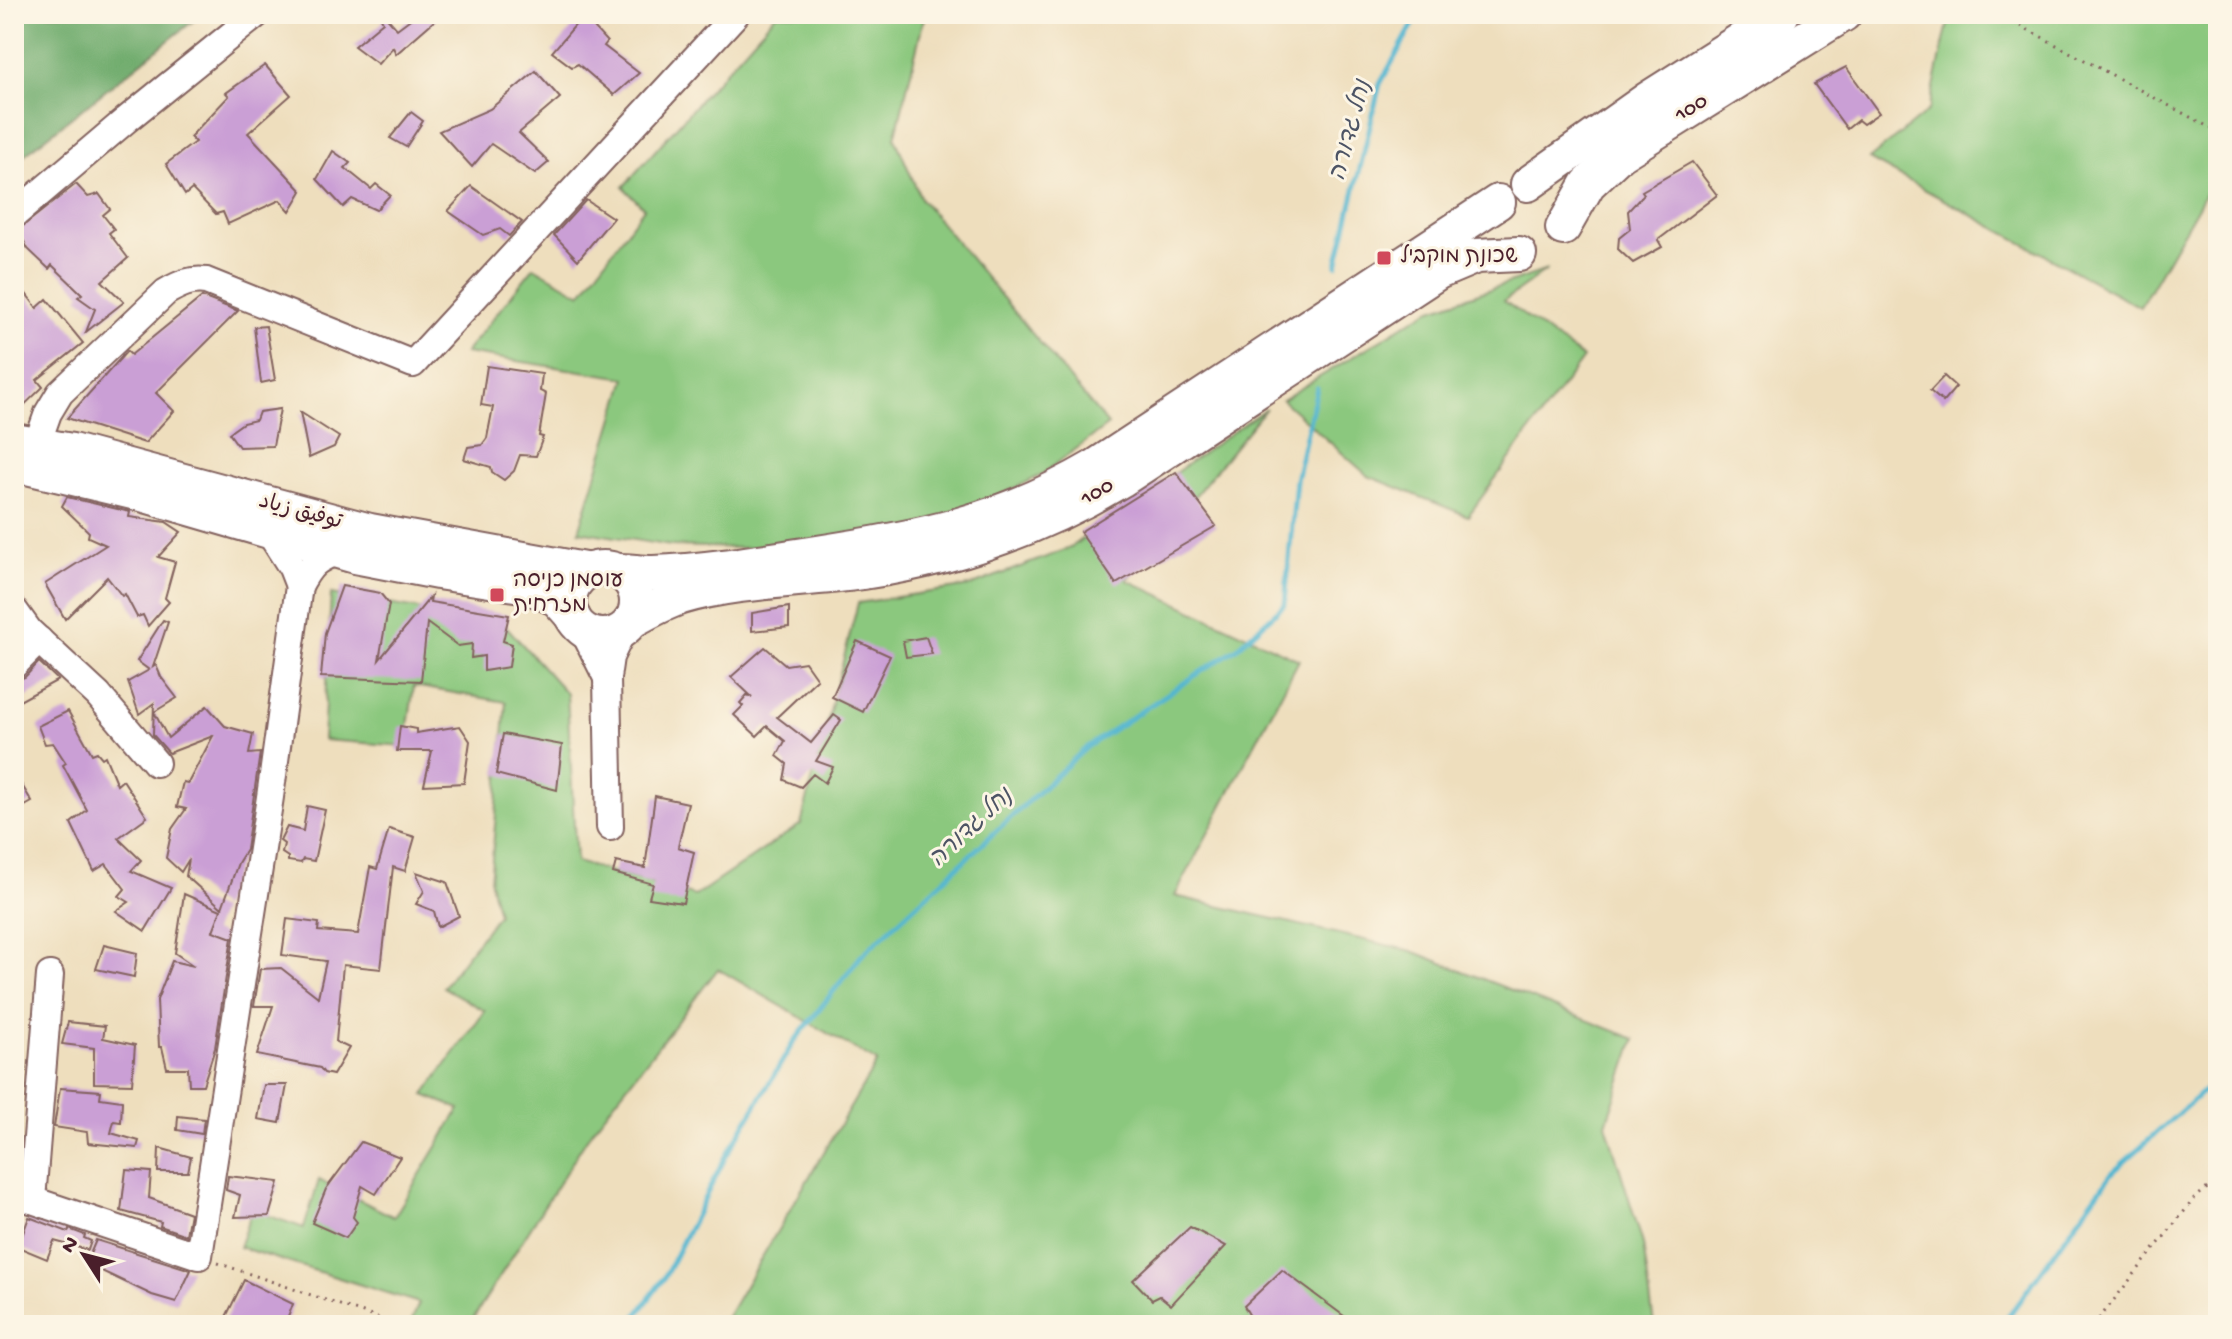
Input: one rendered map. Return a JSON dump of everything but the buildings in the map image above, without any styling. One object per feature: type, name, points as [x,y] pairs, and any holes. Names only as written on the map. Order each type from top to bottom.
[{"type":"main road","name":"100","points":[[1528,184],[1648,99],[1782,14]]},
{"type":"main road","name":"100","points":[[1563,228],[1588,184],[1610,162],[1844,14]]},
{"type":"main road","points":[[1528,184],[1544,187],[1554,194],[1561,204],[1563,228],[1551,247],[1541,253],[1519,254],[1500,241],[1493,220],[1498,202],[1509,190],[1528,184]]},
{"type":"main road","name":"100","points":[[603,571],[650,573],[708,568],[892,542],[962,525],[1021,505],[1095,467],[1498,202]]},
{"type":"main road","name":"100","points":[[627,626],[660,605],[682,597],[734,587],[900,566],[964,551],[1023,530],[1121,480],[1438,272],[1476,256],[1519,254]]},
{"type":"main road","name":"توفيق زياد","points":[[22,450],[95,481],[339,551],[438,572],[528,586],[557,599],[578,624]]},
{"type":"main road","name":"توفيق زياد","points":[[22,450],[383,534],[603,571]]},
{"type":"main road","points":[[603,571],[625,576],[636,593],[637,603],[627,626],[605,636],[578,624],[570,596],[581,577],[603,571]]},
{"type":"street","points":[[14,215],[257,14]]},
{"type":"street","points":[[22,450],[60,393],[166,292],[194,279],[206,281],[413,364],[736,14]]},
{"type":"street","points":[[269,532],[292,568],[299,586]]},
{"type":"street","points":[[50,975],[23,1197],[199,1256],[270,797],[299,586],[319,558],[339,551]]},
{"type":"street","points":[[14,610],[39,640],[98,695],[156,763]]},
{"type":"street","points":[[578,624],[607,678]]},
{"type":"street","points":[[610,827],[607,678],[610,657],[627,626]]},
{"type":"street","points":[[14,665],[39,640]]},
{"type":"path","points":[[1999,14],[2218,132]]},
{"type":"path","points":[[2094,1325],[2194,1199],[2218,1179]]},
{"type":"path","points":[[199,1256],[398,1325]]},
{"type":"green space","points":[[14,14],[202,14],[14,163]]},
{"type":"green space","points":[[776,14],[925,14],[895,138],[921,199],[1108,425],[1040,476],[947,521],[846,551],[671,546],[579,531],[626,378],[465,353],[534,267],[581,294],[644,208],[623,187]]},
{"type":"green space","points":[[1950,14],[2218,14],[2218,172],[2140,307],[1869,159],[1929,110]]},
{"type":"green space","points":[[1547,270],[1504,301],[1583,358],[1468,516],[1368,476],[1282,400],[1429,310]]},
{"type":"green space","points":[[1266,408],[1127,580],[1299,660],[1175,896],[1412,951],[1635,1039],[1606,1124],[1643,1244],[1654,1325],[722,1325],[877,1062],[718,969],[591,1132],[469,1325],[410,1325],[419,1303],[239,1247],[252,1210],[304,1228],[319,1180],[394,1217],[460,1109],[424,1095],[485,1011],[443,987],[498,914],[490,882],[506,702],[414,686],[405,746],[323,740],[331,594],[504,624],[567,694],[576,862],[695,896],[801,824],[858,603],[970,586],[1070,548]]},
{"type":"waterway","name":"נחל גדורה","points":[[1337,265],[1380,84],[1419,14]]},
{"type":"waterway","name":"נחל גדורה","points":[[630,1325],[664,1278],[725,1158],[793,1043],[861,956],[1087,747],[1237,648],[1285,604],[1296,480],[1317,388]]},
{"type":"waterway","points":[[2002,1325],[2112,1173],[2218,1078]]},
{"type":"place","name":"שכונת מוקביל","points":[[1384,258]]},
{"type":"place","name":"עוסמן כניסה מזרחית","points":[[497,595]]}]
